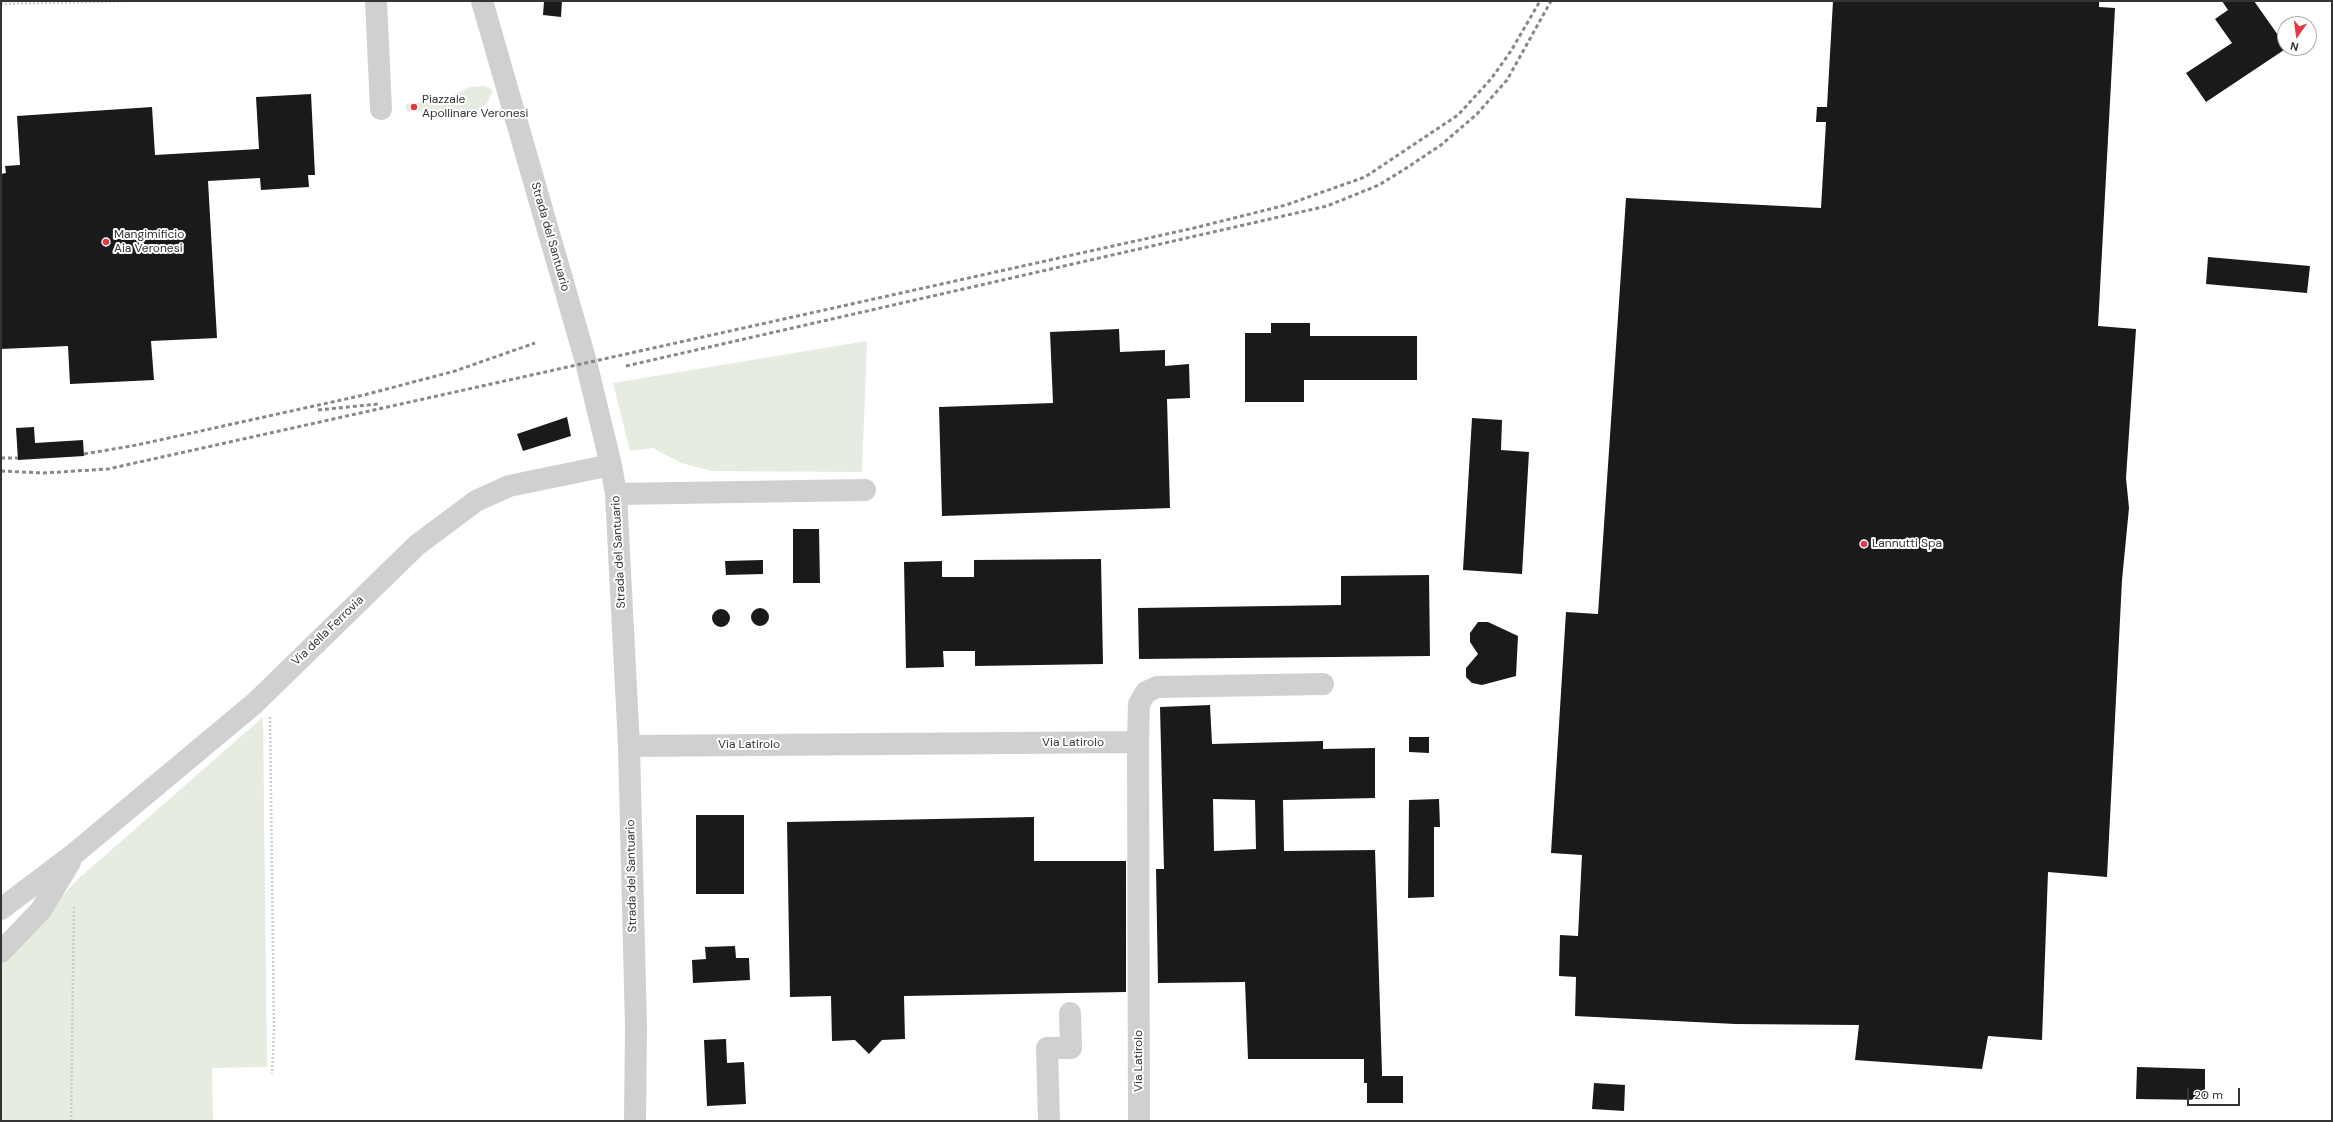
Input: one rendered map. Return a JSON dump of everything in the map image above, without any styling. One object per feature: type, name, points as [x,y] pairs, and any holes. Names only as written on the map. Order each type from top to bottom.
[{"type":"street","points":[[376,1],[381,109]]},
{"type":"street","name":"Strada del Santuario","points":[[482,1],[586,362],[611,464],[616,494],[629,746],[636,1027],[635,1121]]},
{"type":"street","name":"Via della Ferrovia","points":[[1,909],[74,854],[265,694],[417,545],[476,501],[509,486],[611,464]]},
{"type":"street","points":[[616,494],[865,490]]},
{"type":"street","points":[[1138,742],[1139,704],[1146,692],[1157,687],[1323,684]]},
{"type":"street","name":"Via Latirolo","points":[[629,746],[1138,742],[1140,1121]]},
{"type":"street","name":"Via della Ferrovia","points":[[1,952],[41,910],[74,854]]},
{"type":"street","points":[[1049,1121],[1047,1048],[1071,1048],[1070,1013]]},
{"type":"path","points":[[1,4],[129,1]]},
{"type":"path","points":[[265,694],[270,716],[274,1030],[272,1074]]},
{"type":"path","points":[[71,1121],[74,905]]},
{"type":"shaded area","points":[[485,86],[493,90],[488,102],[477,111],[457,113],[406,111],[406,104],[441,100],[470,87]]},
{"type":"shaded area","points":[[867,341],[862,472],[712,471],[681,463],[653,448],[630,451],[613,383]]},
{"type":"shaded area","points":[[263,717],[267,1067],[212,1068],[213,1121],[1,1121],[1,963],[77,880]]},
{"type":"building","points":[[544,1],[562,1],[561,17],[543,15]]},
{"type":"building","name":"Lannutti Spa","points":[[1833,1],[2099,1],[2099,7],[2115,8],[2098,326],[2136,329],[2126,478],[2129,508],[2122,580],[2107,877],[2048,872],[2042,1040],[1988,1036],[1982,1069],[1855,1060],[1859,1025],[1735,1024],[1575,1016],[1576,977],[1559,976],[1560,935],[1578,936],[1582,855],[1551,853],[1566,612],[1598,614],[1626,198],[1821,208],[1826,122],[1816,122],[1817,107],[1827,107]]},
{"type":"building","points":[[2222,1],[2254,1],[2277,34],[2277,55],[2206,102],[2186,73],[2232,43],[2215,19],[2228,10]]},
{"type":"building","name":"Mangimificio Aia Veronesi","points":[[311,94],[315,175],[308,175],[309,187],[261,190],[260,178],[208,181],[217,338],[151,341],[154,380],[70,384],[68,346],[1,349],[1,174],[6,173],[5,166],[20,165],[17,116],[152,107],[155,155],[259,149],[256,97]]},
{"type":"building","points":[[2208,257],[2310,266],[2307,293],[2206,284]]},
{"type":"building","points":[[1271,323],[1310,323],[1310,336],[1417,336],[1417,380],[1304,380],[1304,402],[1245,402],[1245,333],[1271,333]]},
{"type":"building","points":[[1119,329],[1120,352],[1165,350],[1165,366],[1189,364],[1190,398],[1167,399],[1170,508],[942,516],[939,407],[1053,403],[1050,332]]},
{"type":"building","points":[[567,417],[571,436],[523,451],[517,434]]},
{"type":"building","points":[[1472,418],[1502,420],[1501,450],[1529,452],[1522,574],[1463,570]]},
{"type":"building","points":[[34,427],[35,443],[83,440],[84,456],[18,460],[16,428]]},
{"type":"building","points":[[793,529],[819,529],[820,583],[793,583]]},
{"type":"building","points":[[1101,559],[1103,664],[975,666],[975,651],[943,651],[944,667],[906,668],[904,562],[942,561],[942,577],[974,577],[974,560]]},
{"type":"building","points":[[763,560],[763,574],[726,575],[725,561]]},
{"type":"building","points":[[1429,575],[1430,656],[1139,659],[1138,608],[1341,605],[1341,576]]},
{"type":"building","points":[[760,608],[766,611],[769,617],[766,623],[760,626],[754,623],[751,617],[754,611]]},
{"type":"building","points":[[717,609],[725,609],[730,614],[728,625],[725,627],[717,627],[712,622],[712,614]]},
{"type":"building","points":[[1478,622],[1488,622],[1518,636],[1516,676],[1482,685],[1472,683],[1466,677],[1466,668],[1478,654],[1470,642],[1470,633]]},
{"type":"building","points":[[1210,705],[1212,744],[1323,741],[1323,749],[1375,748],[1375,798],[1283,800],[1284,851],[1375,850],[1382,1076],[1403,1076],[1403,1103],[1367,1103],[1367,1083],[1364,1083],[1364,1059],[1248,1059],[1245,982],[1158,983],[1156,869],[1164,869],[1160,707]],"holes":[[[1213,799],[1255,800],[1256,849],[1214,851]]]},
{"type":"building","points":[[1409,737],[1429,737],[1429,753],[1409,752]]},
{"type":"building","points":[[1439,799],[1440,827],[1434,827],[1434,897],[1408,898],[1409,800]]},
{"type":"building","points":[[696,815],[744,815],[744,894],[696,894]]},
{"type":"building","points":[[1034,817],[1034,861],[1126,861],[1126,992],[904,996],[905,1039],[882,1040],[869,1054],[855,1040],[832,1041],[831,996],[790,997],[787,822]]},
{"type":"building","points":[[735,946],[736,958],[749,958],[750,980],[693,983],[692,960],[706,959],[705,947]]},
{"type":"building","points":[[726,1039],[727,1063],[744,1062],[746,1104],[707,1106],[704,1040]]},
{"type":"building","points":[[2137,1067],[2205,1069],[2205,1100],[2136,1099]]},
{"type":"building","points":[[1594,1083],[1625,1085],[1624,1111],[1592,1109]]},
{"type":"railway","points":[[1,471],[43,473],[108,469],[1194,228],[1286,205],[1365,177],[1458,115],[1491,79],[1511,51],[1540,1]]},
{"type":"railway","points":[[626,366],[1327,206],[1379,185],[1441,145],[1477,114],[1507,80],[1551,1]]},
{"type":"railway","points":[[84,454],[137,445],[364,395],[455,371],[535,343]]},
{"type":"railway","points":[[318,410],[378,404]]},
{"type":"railway","points":[[1,458],[18,458]]},
{"type":"place","name":"Piazzale Apollinare Veronesi","points":[[414,107]]},
{"type":"place","name":"Mangimificio Aia Veronesi","points":[[106,242]]},
{"type":"place","name":"Lannutti Spa","points":[[1864,544]]}]
